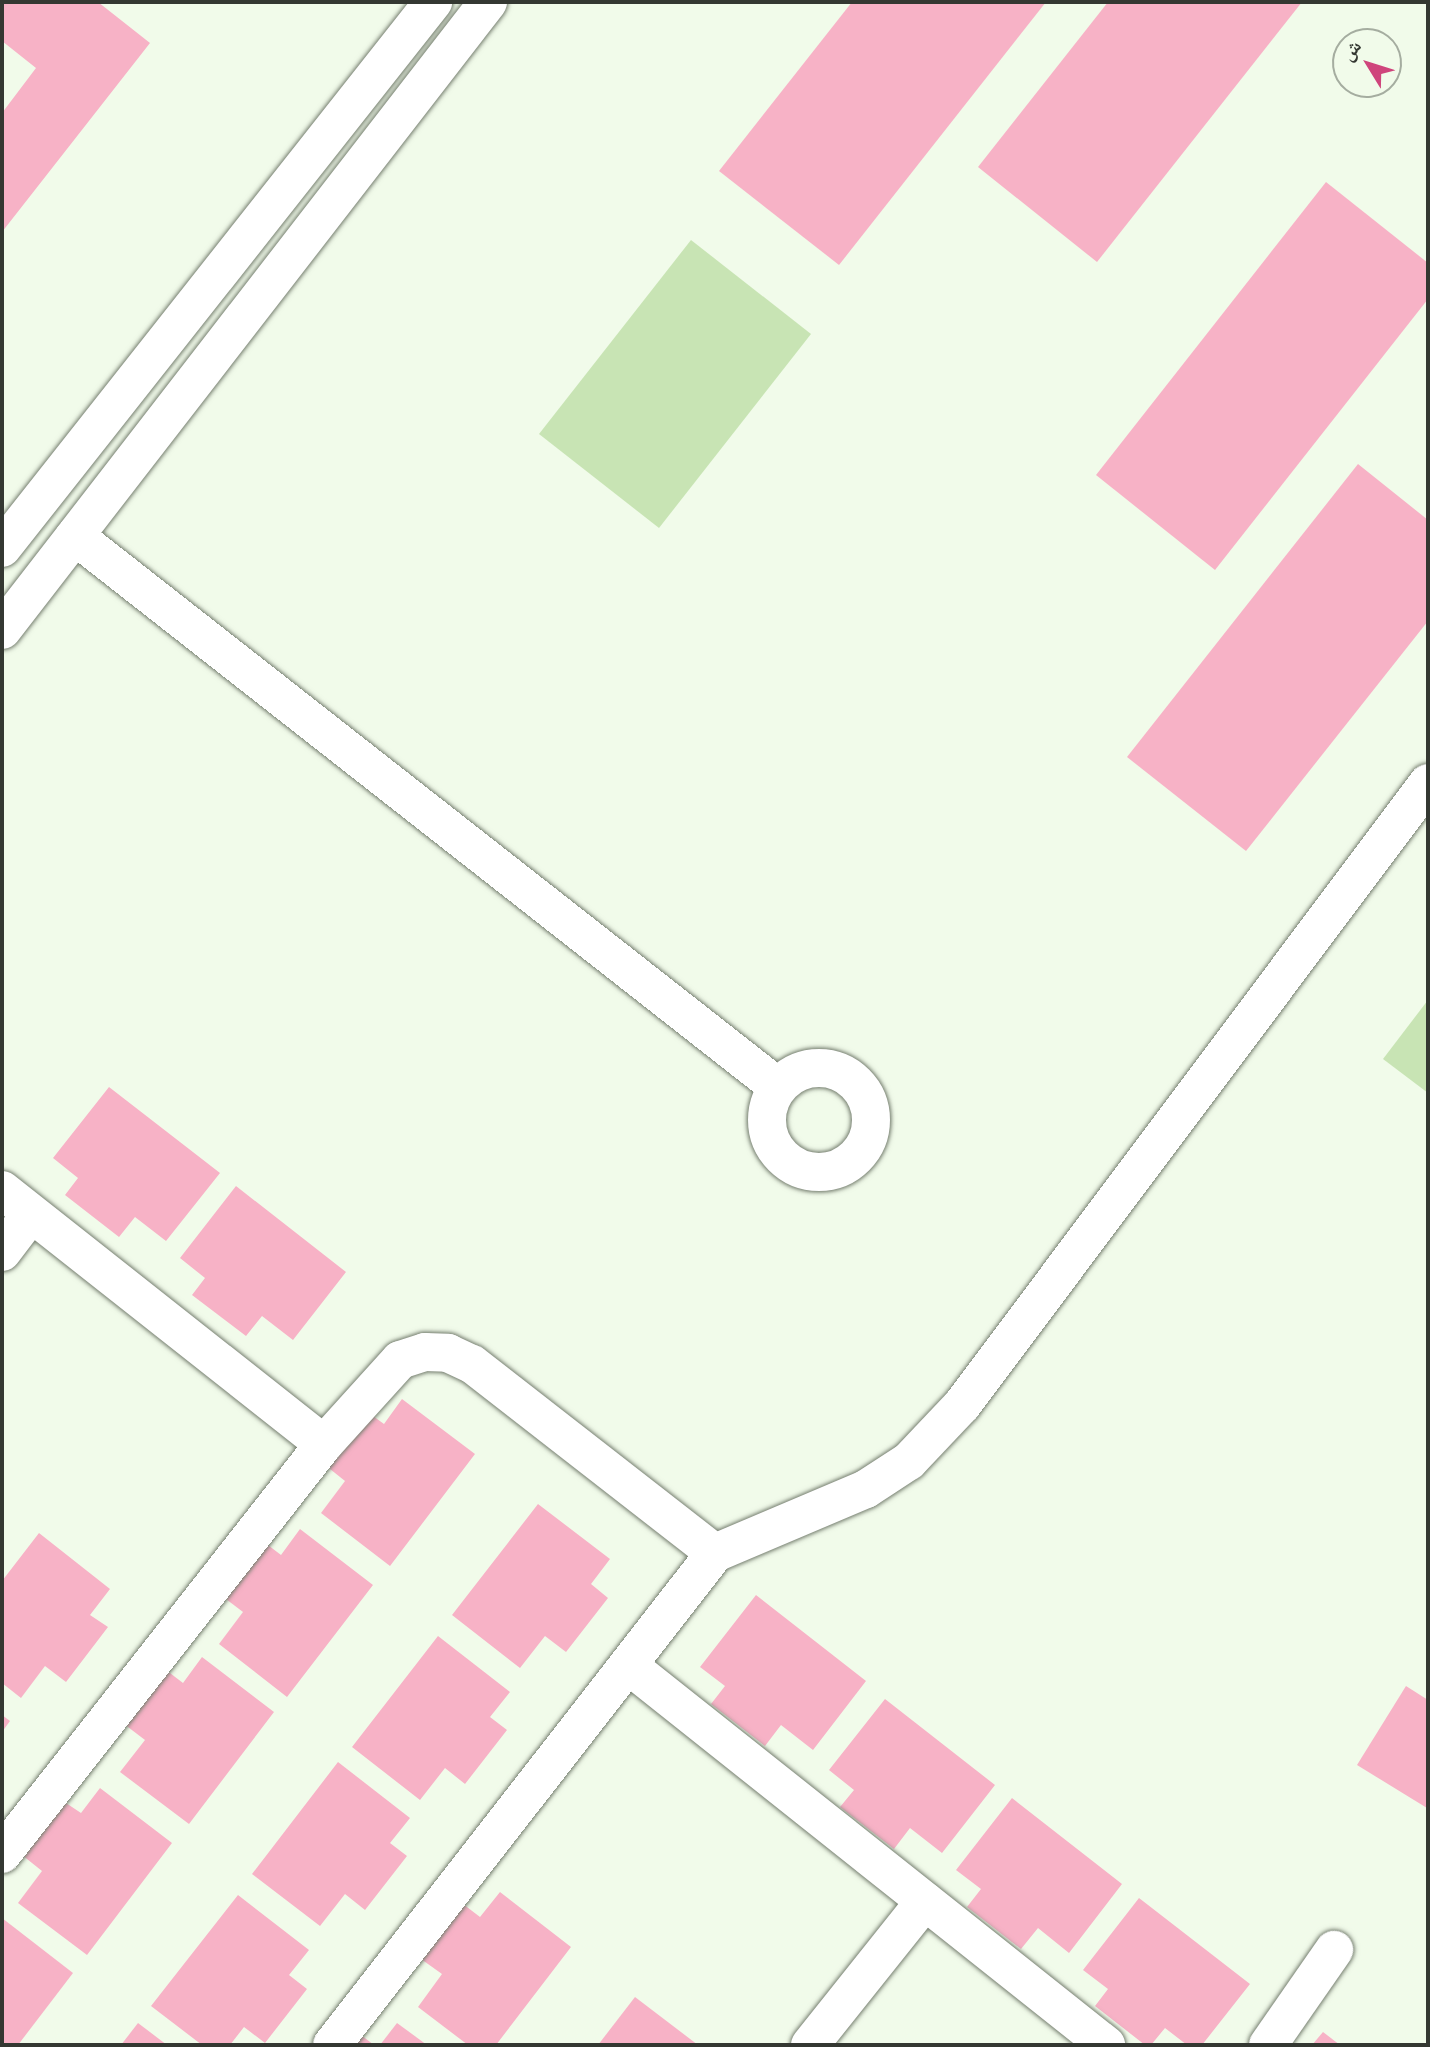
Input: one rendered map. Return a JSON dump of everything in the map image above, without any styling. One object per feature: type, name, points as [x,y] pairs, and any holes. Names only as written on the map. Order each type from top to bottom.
[{"type":"street","points":[[2,548],[433,2]]},
{"type":"street","points":[[2,630],[488,2]]},
{"type":"street","points":[[75,536],[778,1087]]},
{"type":"street","points":[[332,2045],[715,1553],[866,1489],[909,1461],[962,1405],[1428,783]]},
{"type":"street","points":[[2,1190],[324,1444]]},
{"type":"street","points":[[2,1252],[31,1214]]},
{"type":"street","points":[[2,1854],[324,1444],[400,1360],[425,1352],[448,1353],[472,1364],[715,1553]]},
{"type":"street","points":[[628,1664],[1106,2045]]},
{"type":"street","points":[[810,2045],[925,1901]]},
{"type":"street","points":[[1268,2045],[1334,1950]]},
{"type":"green space","points":[[691,240],[811,334],[659,528],[539,434]]},
{"type":"green space","points":[[1428,1000],[1428,1093],[1383,1059]]},
{"type":"building","points":[[2,2],[98,2],[150,43],[2,232],[2,113],[36,68],[2,41]]},
{"type":"building","points":[[852,2],[1046,2],[839,265],[719,171]]},
{"type":"building","points":[[1108,2],[1302,2],[1097,262],[978,167]]},
{"type":"building","points":[[1326,182],[1428,263],[1428,299],[1215,570],[1096,475]]},
{"type":"building","points":[[1358,464],[1428,520],[1428,621],[1246,851],[1127,757]]},
{"type":"building","points":[[109,1087],[220,1173],[166,1241],[135,1217],[119,1237],[65,1195],[78,1178],[53,1158]]},
{"type":"building","points":[[236,1186],[346,1272],[293,1340],[262,1316],[246,1336],[192,1295],[205,1278],[180,1258]]},
{"type":"building","points":[[402,1399],[475,1454],[390,1566],[321,1513],[345,1481],[325,1465],[366,1411],[384,1424]]},
{"type":"building","points":[[538,1504],[610,1559],[591,1584],[608,1598],[566,1652],[545,1636],[520,1668],[452,1615]]},
{"type":"building","points":[[300,1529],[373,1585],[287,1697],[219,1644],[243,1612],[222,1596],[264,1542],[281,1555]]},
{"type":"building","points":[[39,1533],[110,1589],[90,1615],[108,1627],[66,1682],[45,1666],[21,1698],[2,1683],[2,1581]]},
{"type":"building","points":[[756,1595],[866,1681],[813,1750],[781,1725],[765,1746],[711,1704],[725,1686],[700,1667]]},
{"type":"building","points":[[438,1636],[510,1692],[490,1717],[507,1730],[465,1784],[445,1768],[420,1800],[352,1747]]},
{"type":"building","points":[[202,1657],[274,1712],[189,1824],[120,1772],[145,1740],[124,1724],[166,1670],[183,1683]]},
{"type":"building","points":[[1406,1686],[1428,1700],[1427,1808],[1357,1765]]},
{"type":"building","points":[[885,1699],[995,1785],[942,1853],[910,1828],[894,1849],[840,1807],[854,1790],[829,1770]]},
{"type":"building","points":[[2,1715],[10,1721],[2,1732]]},
{"type":"building","points":[[338,1762],[410,1818],[390,1843],[407,1856],[365,1910],[345,1894],[320,1926],[252,1874]]},
{"type":"building","points":[[100,1788],[172,1843],[87,1955],[18,1903],[42,1871],[22,1855],[63,1801],[81,1813]]},
{"type":"building","points":[[1012,1798],[1122,1884],[1069,1953],[1038,1928],[1021,1949],[967,1907],[981,1889],[956,1870]]},
{"type":"building","points":[[500,1892],[571,1947],[496,2045],[468,2045],[418,2007],[442,1974],[421,1959],[463,1904],[480,1917]]},
{"type":"building","points":[[238,1895],[309,1950],[289,1975],[307,1989],[265,2043],[244,2027],[230,2045],[202,2045],[151,2006]]},
{"type":"building","points":[[1139,1898],[1250,1984],[1202,2045],[1187,2045],[1165,2028],[1151,2045],[1145,2045],[1095,2006],[1108,1989],[1083,1970]]},
{"type":"building","points":[[2,1918],[73,1973],[18,2045],[2,2045]]},
{"type":"building","points":[[635,1997],[698,2045],[598,2045]]},
{"type":"building","points":[[138,2023],[167,2045],[121,2045]]},
{"type":"building","points":[[397,2023],[427,2045],[380,2045]]},
{"type":"building","points":[[1323,2032],[1340,2045],[1312,2045]]},
{"type":"building","points":[[361,2035],[374,2045],[353,2045]]}]
